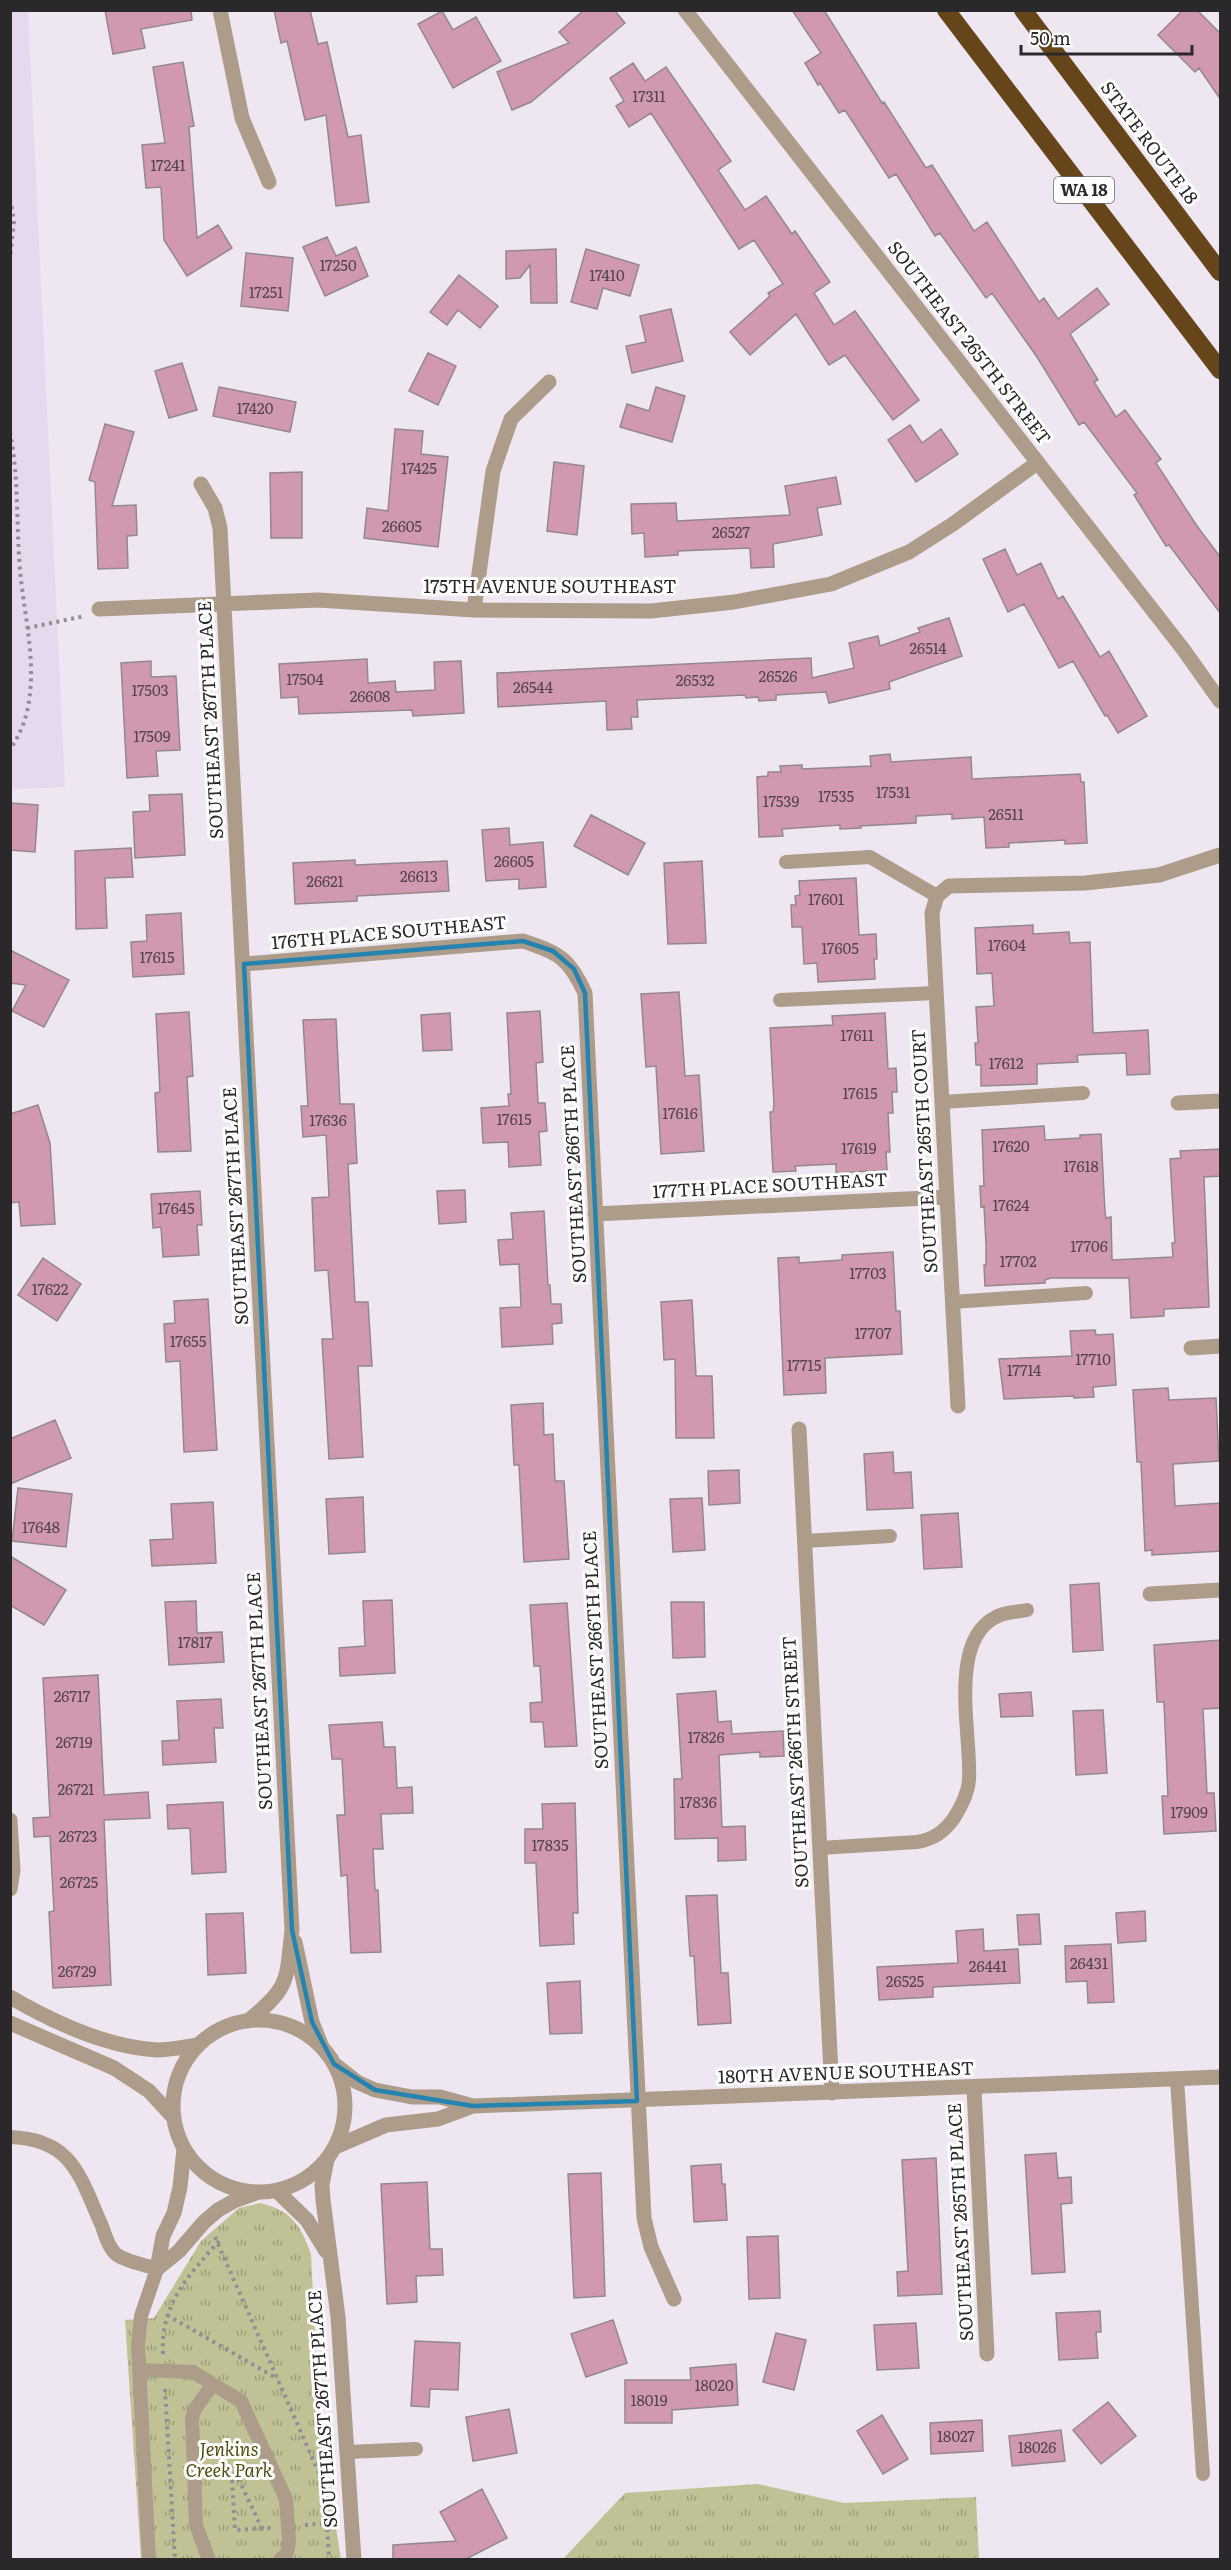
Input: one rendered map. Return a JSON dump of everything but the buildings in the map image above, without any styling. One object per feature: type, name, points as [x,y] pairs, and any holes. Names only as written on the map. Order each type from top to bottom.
[{"type":"highway","name":"WA 18","points":[[946,10],[1221,370]]},
{"type":"highway","name":"STATE ROUTE 18","points":[[1023,10],[1221,272]]},
{"type":"street","points":[[220,10],[243,118],[269,182]]},
{"type":"street","name":"SOUTHEAST 265TH STREET","points":[[685,10],[1183,649],[1221,701]]},
{"type":"street","points":[[474,610],[493,471],[511,419],[549,382]]},
{"type":"street","name":"175TH AVENUE SOUTHEAST","points":[[99,609],[318,600],[474,610],[651,611],[734,602],[831,584],[909,552],[953,525],[1037,463]]},
{"type":"street","name":"SOUTHEAST 267TH PLACE","points":[[201,484],[216,508],[220,528],[292,1930],[287,1977],[283,1986],[274,1999],[248,2021]]},
{"type":"street","points":[[937,896],[949,886],[1085,883],[1159,875],[1221,855]]},
{"type":"street","name":"SOUTHEAST 265TH COURT","points":[[937,896],[932,912],[958,1406]]},
{"type":"street","name":"176TH PLACE SOUTHEAST","points":[[244,964],[523,941],[553,951],[574,969],[585,993]]},
{"type":"street","name":"SOUTHEAST 266TH PLACE","points":[[585,993],[644,2218],[651,2247],[674,2299]]},
{"type":"street","points":[[1178,1103],[1221,1101]]},
{"type":"street","name":"177TH PLACE SOUTHEAST","points":[[595,1214],[947,1197]]},
{"type":"street","points":[[1191,1348],[1221,1346]]},
{"type":"street","name":"SOUTHEAST 266TH STREET","points":[[799,1429],[832,2093]]},
{"type":"street","points":[[1150,1594],[1221,1590]]},
{"type":"street","points":[[10,1820],[13,1870],[10,1889]]},
{"type":"street","name":"SOUTHEAST 267TH PLACE","points":[[292,1930],[312,2022],[322,2048]]},
{"type":"street","points":[[10,1997],[59,2022],[123,2045],[159,2050],[198,2045]]},
{"type":"street","points":[[157,2269],[179,2251],[204,2222],[234,2201],[256,2193],[278,2191],[313,2174],[331,2153],[341,2131],[344,2106],[341,2080],[334,2064],[322,2048],[309,2037],[280,2023],[248,2021],[220,2029],[198,2045],[186,2061],[177,2079],[173,2098],[173,2117],[184,2149],[197,2167],[214,2180],[234,2189],[256,2193]]},
{"type":"street","points":[[10,2023],[121,2072],[149,2091],[173,2117]]},
{"type":"street","name":"180TH AVENUE SOUTHEAST","points":[[334,2064],[357,2082],[375,2090],[412,2097],[440,2097],[473,2106],[1221,2078]]},
{"type":"street","name":"SOUTHEAST 265TH PLACE","points":[[974,2088],[987,2354]]},
{"type":"street","name":"180TH AVENUE SOUTHEAST","points":[[331,2153],[386,2125],[438,2119],[473,2106]]},
{"type":"street","points":[[157,2269],[163,2236],[176,2203],[184,2149]]},
{"type":"street","name":"SOUTHEAST 267TH PLACE","points":[[331,2153],[322,2185],[338,2317],[354,2559]]},
{"type":"street","name":"SOUTHEAST 267TH PLACE","points":[[278,2191],[308,2220],[329,2257]]},
{"type":"lane","points":[[786,862],[870,857],[937,896]]},
{"type":"lane","points":[[780,1000],[936,993]]},
{"type":"lane","points":[[942,1102],[1083,1093]]},
{"type":"lane","points":[[952,1302],[1086,1293]]},
{"type":"lane","points":[[804,1541],[890,1536]]},
{"type":"lane","points":[[820,1848],[917,1842],[932,1839],[947,1827],[958,1811],[969,1779],[965,1676],[969,1653],[979,1632],[996,1617],[1027,1610]]},
{"type":"lane","points":[[1178,2079],[1203,2474]]},
{"type":"lane","points":[[10,2137],[30,2138],[49,2144],[64,2153],[77,2168],[109,2243],[116,2254],[157,2269],[141,2316],[138,2345],[149,2559]]},
{"type":"lane","points":[[139,2370],[193,2372],[241,2401],[286,2499],[287,2553],[280,2559]]},
{"type":"lane","points":[[209,2559],[196,2525],[192,2418],[195,2409],[213,2384]]},
{"type":"lane","points":[[348,2452],[416,2449]]},
{"type":"path","points":[[10,199],[14,221],[10,259]]},
{"type":"path","points":[[10,432],[17,466],[20,568],[31,663],[29,704],[19,737],[10,749]]},
{"type":"path","points":[[27,628],[80,618],[99,609]]},
{"type":"path","points":[[204,2222],[219,2241],[322,2480],[326,2503],[328,2559]]},
{"type":"path","points":[[175,2559],[162,2338],[167,2315],[176,2294],[219,2241]]},
{"type":"path","points":[[167,2315],[279,2379]]},
{"type":"path","points":[[262,2529],[231,2463],[235,2530],[262,2529],[327,2523]]},
{"type":"highlighted area","points":[[523,941],[553,951],[574,969],[585,993],[637,2101],[473,2106],[375,2090],[334,2064],[312,2022],[292,1930],[244,964]]},
{"type":"shaded area","points":[[10,11],[28,11],[65,787],[11,789]]},
{"type":"green space","name":"Jenkins Creek Park","points":[[260,2203],[280,2210],[293,2220],[303,2234],[311,2254],[319,2421],[341,2559],[141,2559],[125,2320],[154,2318],[201,2241],[239,2208]]},
{"type":"green space","points":[[758,2484],[844,2503],[976,2497],[979,2559],[563,2559],[625,2493]]}]
